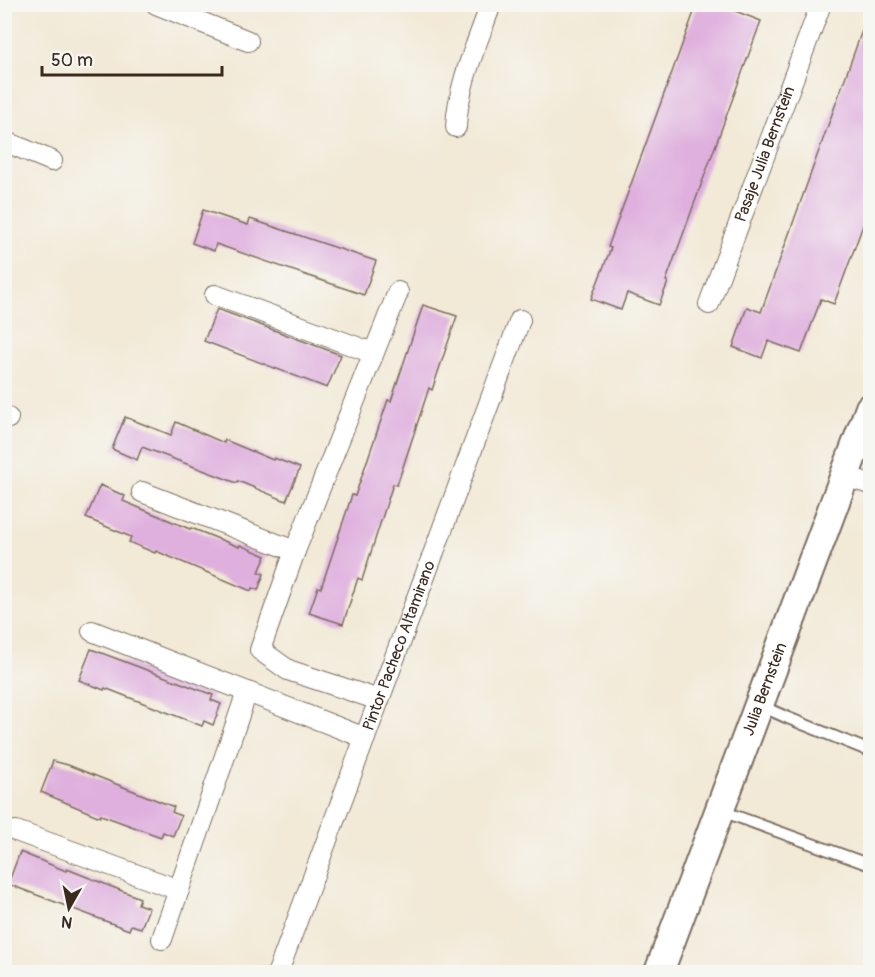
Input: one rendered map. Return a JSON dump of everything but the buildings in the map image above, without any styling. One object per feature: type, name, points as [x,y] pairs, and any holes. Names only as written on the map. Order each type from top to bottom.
[{"type":"street","points":[[156,4],[248,41]]},
{"type":"street","points":[[456,127],[457,108],[462,89],[491,4]]},
{"type":"street","name":"Pasaje Julia Bernstein","points":[[709,304],[820,4]]},
{"type":"street","points":[[4,141],[52,161]]},
{"type":"street","points":[[379,700],[288,670],[260,650],[295,551],[398,292]]},
{"type":"street","points":[[215,295],[374,353]]},
{"type":"street","name":"Pintor Pacheco Altamirano","points":[[278,972],[520,320]]},
{"type":"street","name":"Julia Bernstein","points":[[659,972],[759,705],[858,480],[870,408]]},
{"type":"street","points":[[142,492],[295,551]]},
{"type":"street","points":[[92,631],[364,738]]},
{"type":"street","points":[[162,939],[247,692]]},
{"type":"street","points":[[16,831],[179,890]]},
{"type":"lane","points":[[759,705],[870,751]]},
{"type":"lane","points":[[719,810],[870,865]]}]
